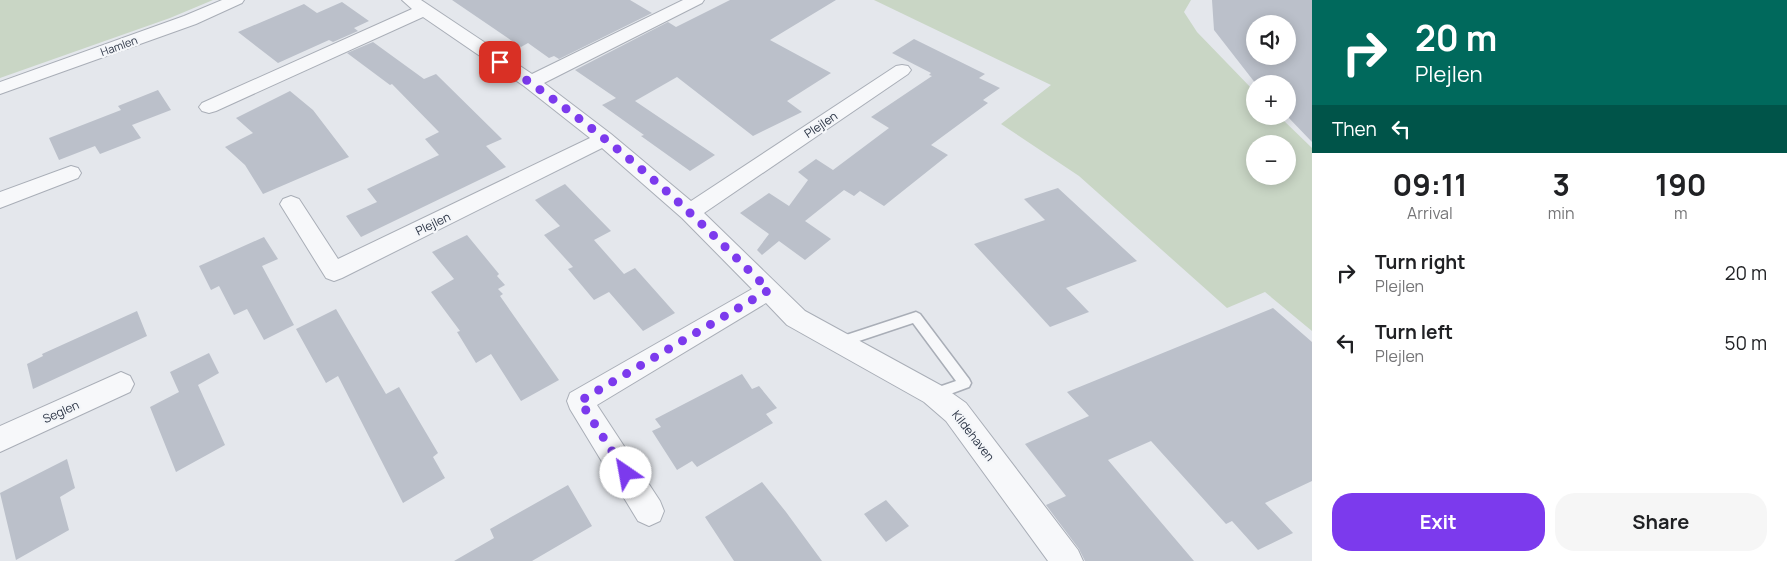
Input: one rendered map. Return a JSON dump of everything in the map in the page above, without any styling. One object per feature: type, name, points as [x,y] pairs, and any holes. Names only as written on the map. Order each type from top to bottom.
[{"type":"street","name":"Hamlen","points":[[0,88],[190,20],[236,0]]},
{"type":"street","points":[[531,82],[696,0]]},
{"type":"street","points":[[209,107],[417,5],[531,82],[690,212],[769,290],[580,401],[650,511]]},
{"type":"street","name":"Plejlen","points":[[690,212],[902,70]]},
{"type":"street","name":"Plejlen","points":[[291,204],[334,272],[604,140]]},
{"type":"street","points":[[0,200],[70,173]]},
{"type":"street","name":"Kildehaven","points":[[769,290],[796,318],[933,394],[956,412],[1067,561]]},
{"type":"street","name":"Seglen","points":[[0,439],[121,384]]},
{"type":"lane","points":[[839,343],[916,317],[965,383],[933,394]]},
{"type":"green space","points":[[0,0],[213,0],[170,18],[0,78]]},
{"type":"green space","points":[[874,0],[1191,0],[1184,12],[1197,32],[1246,83],[1246,125],[1288,125],[1312,148],[1312,331],[1265,292],[1227,308],[1079,176],[1001,124],[1051,85]]},
{"type":"building","points":[[452,0],[630,0],[652,13],[559,59],[554,56],[549,58],[528,43],[521,47]]},
{"type":"building","points":[[730,0],[836,0],[770,40],[831,73],[787,101],[802,112],[753,136],[677,77],[635,101],[715,155],[690,171],[602,105],[616,98],[575,70],[668,22],[676,27]]},
{"type":"building","points":[[1212,0],[1312,0],[1312,142],[1296,125],[1296,75],[1249,75],[1214,30]]},
{"type":"building","points":[[342,2],[369,21],[354,28],[358,31],[333,42],[329,40],[278,63],[238,32],[304,4],[317,13]]},
{"type":"building","points":[[914,39],[985,74],[979,78],[1000,88],[983,100],[988,103],[931,145],[948,155],[884,206],[860,191],[854,196],[844,190],[805,221],[831,239],[805,260],[779,241],[762,255],[757,250],[769,234],[740,213],[769,193],[789,206],[808,180],[798,172],[816,159],[833,170],[889,128],[871,117],[932,76],[929,75],[931,73],[892,53]]},
{"type":"building","points":[[373,42],[424,79],[436,74],[502,139],[486,146],[506,167],[361,237],[346,216],[377,202],[367,189],[439,155],[425,139],[439,132],[392,84],[390,85],[347,53]]},
{"type":"building","points":[[158,90],[171,110],[132,125],[141,138],[100,154],[95,146],[59,160],[49,138],[121,110],[118,106]]},
{"type":"building","points":[[290,91],[313,110],[349,157],[263,194],[245,165],[225,147],[253,133],[236,118]]},
{"type":"building","points":[[565,184],[611,231],[594,240],[624,274],[635,268],[675,313],[643,331],[609,292],[594,300],[568,269],[573,267],[544,235],[560,226],[535,200]]},
{"type":"building","points":[[1058,188],[1137,261],[1066,288],[1089,312],[1050,327],[974,244],[1045,220],[1024,199]]},
{"type":"building","points":[[467,235],[499,274],[497,276],[505,285],[498,289],[503,294],[500,296],[559,380],[521,401],[491,354],[476,363],[457,332],[460,331],[431,292],[454,279],[432,252]]},
{"type":"building","points":[[264,237],[278,259],[262,266],[294,325],[264,340],[247,309],[234,315],[219,286],[211,290],[199,266]]},
{"type":"building","points":[[1273,308],[1312,342],[1312,481],[1265,503],[1293,533],[1258,550],[1232,521],[1226,524],[1151,441],[1108,460],[1194,561],[1085,561],[1079,549],[1046,505],[1066,496],[1025,444],[1089,416],[1067,392]]},
{"type":"building","points":[[336,309],[386,394],[399,387],[438,453],[433,457],[445,478],[403,503],[338,376],[326,383],[296,329]]},
{"type":"building","points":[[137,311],[147,336],[33,389],[27,364],[43,356],[42,354]]},
{"type":"building","points":[[209,353],[219,373],[198,385],[225,445],[176,472],[150,407],[179,392],[170,372]]},
{"type":"building","points":[[742,374],[752,389],[759,386],[777,408],[766,414],[773,423],[697,467],[692,461],[677,470],[652,431],[661,427],[655,419]]},
{"type":"building","points":[[67,459],[75,488],[60,497],[69,530],[16,560],[0,493]]},
{"type":"building","points":[[762,482],[822,561],[734,561],[705,517]]},
{"type":"building","points":[[568,485],[592,526],[532,561],[454,561],[494,538],[490,529]]},
{"type":"building","points":[[886,500],[909,526],[886,542],[864,514]]},
{"type":"route","points":[[500,62],[531,82],[690,212],[769,290],[580,401],[626,473]]}]
